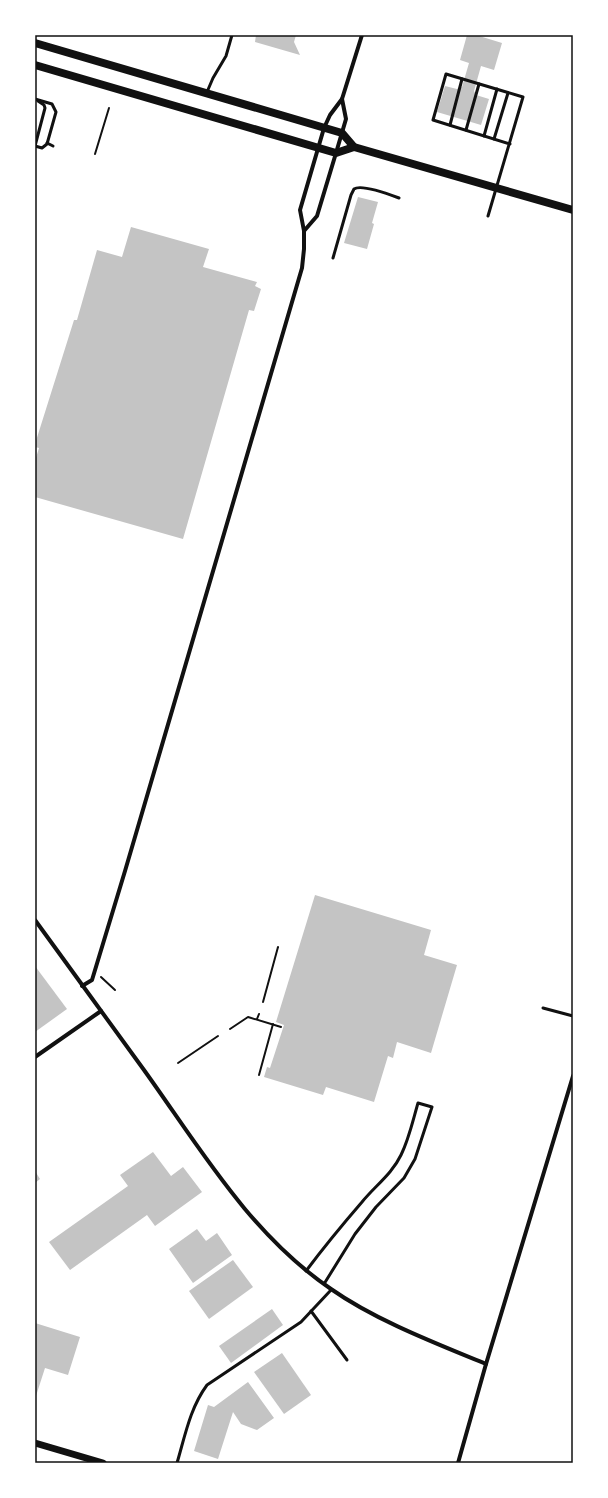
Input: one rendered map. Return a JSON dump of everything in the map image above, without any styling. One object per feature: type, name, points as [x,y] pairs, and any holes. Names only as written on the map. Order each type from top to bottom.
[{"type":"main road","points":[[35,43],[342,133],[354,147],[573,210]]},
{"type":"main road","points":[[35,65],[336,153],[354,147]]},
{"type":"street","points":[[82,986],[92,980],[289,314],[304,259],[304,231],[300,210],[318,148],[330,115],[342,99],[362,35]]},
{"type":"street","points":[[304,231],[317,216],[342,133],[346,119],[342,99]]},
{"type":"street","points":[[35,920],[237,1202],[272,1241],[306,1271],[331,1290],[367,1311],[486,1364]]},
{"type":"street","points":[[35,1057],[101,1011]]},
{"type":"street","points":[[458,1463],[486,1364],[573,1076]]},
{"type":"street","points":[[35,1443],[103,1463]]},
{"type":"lane","points":[[207,94],[213,78],[226,56],[232,35]]},
{"type":"lane","points":[[488,216],[497,188],[524,97],[446,74],[433,120],[510,144]]},
{"type":"lane","points":[[450,125],[462,79]]},
{"type":"lane","points":[[466,130],[479,84]]},
{"type":"lane","points":[[484,136],[497,89]]},
{"type":"lane","points":[[494,139],[508,93]]},
{"type":"lane","points":[[35,99],[52,104],[56,112],[47,143],[45,147],[42,148],[35,146],[46,108],[35,99]]},
{"type":"lane","points":[[47,143],[53,146]]},
{"type":"lane","points":[[333,258],[351,195],[354,190],[359,187],[399,198]]},
{"type":"lane","points":[[543,1008],[573,1016]]},
{"type":"lane","points":[[306,1271],[362,1201],[385,1178],[394,1166],[401,1155],[406,1142],[418,1103],[432,1107],[415,1159],[404,1178],[376,1207],[355,1234],[324,1284]]},
{"type":"lane","points":[[177,1463],[195,1404],[198,1397],[207,1385],[301,1322],[331,1290]]},
{"type":"lane","points":[[312,1311],[347,1360]]},
{"type":"path","points":[[95,154],[109,108]]},
{"type":"path","points":[[263,1002],[278,947]]},
{"type":"path","points":[[102,977],[115,990]]},
{"type":"path","points":[[257,1019],[259,1014]]},
{"type":"path","points":[[230,1029],[248,1017],[281,1026]]},
{"type":"path","points":[[259,1075],[273,1024]]},
{"type":"path","points":[[178,1063],[218,1036]]},
{"type":"building","points":[[256,35],[296,35],[294,42],[300,55],[255,42]]},
{"type":"building","points":[[467,35],[476,35],[502,43],[494,70],[481,66],[474,91],[476,95],[489,99],[481,125],[437,112],[445,86],[457,89],[462,87],[469,63],[460,60]]},
{"type":"building","points":[[358,197],[378,202],[367,249],[344,243]]},
{"type":"building","points":[[131,227],[209,249],[203,267],[257,282],[255,286],[261,289],[254,311],[249,310],[183,539],[35,497],[35,461],[39,448],[35,447],[35,444],[74,320],[77,320],[97,250],[122,257]]},
{"type":"building","points":[[315,895],[431,930],[424,955],[457,965],[431,1053],[397,1042],[393,1058],[388,1056],[374,1102],[326,1087],[323,1095],[264,1077],[267,1067],[270,1068],[284,1025],[276,1022]]},
{"type":"building","points":[[35,966],[67,1009],[35,1032]]},
{"type":"building","points":[[153,1152],[171,1176],[183,1167],[202,1192],[155,1226],[147,1215],[70,1270],[49,1242],[128,1186],[120,1175]]},
{"type":"building","points":[[35,1171],[40,1179],[35,1183]]},
{"type":"building","points":[[197,1229],[206,1241],[217,1233],[232,1255],[193,1283],[169,1249]]},
{"type":"building","points":[[233,1260],[253,1287],[209,1319],[189,1291]]},
{"type":"building","points":[[272,1309],[283,1325],[231,1363],[219,1346]]},
{"type":"building","points":[[35,1323],[80,1337],[68,1375],[45,1368],[35,1399]]},
{"type":"building","points":[[282,1353],[311,1395],[284,1414],[254,1372]]},
{"type":"building","points":[[248,1382],[274,1418],[257,1430],[241,1424],[233,1412],[218,1459],[194,1451],[208,1405],[214,1407]]}]
